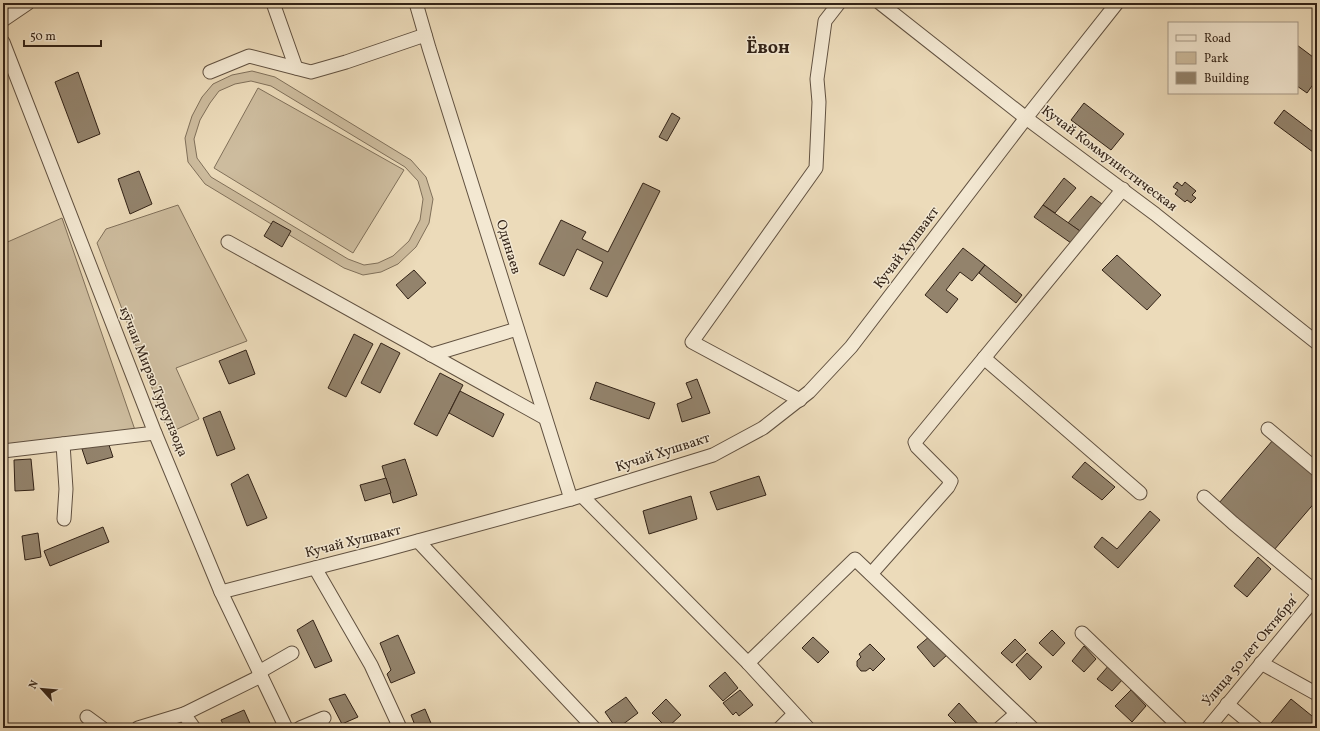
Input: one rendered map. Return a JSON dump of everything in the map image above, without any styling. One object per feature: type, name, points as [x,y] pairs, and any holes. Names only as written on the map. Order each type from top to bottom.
[{"type":"street","points":[[3,20],[28,3]]},
{"type":"street","points":[[273,3],[296,68]]},
{"type":"street","name":"Одинаев","points":[[416,3],[545,418],[576,498]]},
{"type":"street","points":[[800,400],[692,342],[816,168],[819,102],[817,79],[825,21],[839,3]]},
{"type":"street","name":"Кучай Коммунистическая","points":[[880,3],[1026,118],[1123,189],[1317,342]]},
{"type":"street","name":"Кучай Хушвакт","points":[[221,592],[576,498],[714,455],[763,428],[809,392],[851,347],[1026,118],[1117,3]]},
{"type":"street","points":[[210,72],[249,56],[311,72],[346,62],[425,35]]},
{"type":"street","name":"кӯчаи Мирзо Турсунзода","points":[[3,42],[155,433],[221,592],[286,728]]},
{"type":"street","points":[[871,574],[948,487],[951,481],[917,447],[915,442],[1123,189]]},
{"type":"street","points":[[228,242],[545,418]]},
{"type":"street","points":[[431,355],[517,330]]},
{"type":"street","points":[[984,358],[1140,493]]},
{"type":"street","points":[[1268,429],[1317,470]]},
{"type":"street","points":[[3,451],[155,433]]},
{"type":"street","points":[[63,444],[66,489],[64,519]]},
{"type":"street","points":[[1204,497],[1317,593]]},
{"type":"street","points":[[576,498],[748,663],[808,728]]},
{"type":"street","points":[[418,541],[594,728]]},
{"type":"street","points":[[748,663],[855,559],[1032,728]]},
{"type":"street","points":[[315,568],[370,665],[400,728]]},
{"type":"street","name":"У́лица 50 лет Октября́","points":[[1208,728],[1317,596]]},
{"type":"street","points":[[1082,633],[1182,728]]},
{"type":"street","points":[[138,728],[184,714],[260,674],[292,653]]},
{"type":"street","points":[[1261,663],[1317,694]]},
{"type":"street","points":[[1227,704],[1256,728]]},
{"type":"street","points":[[184,714],[194,728]]},
{"type":"street","points":[[780,728],[794,714]]},
{"type":"street","points":[[1000,728],[1016,714]]},
{"type":"street","points":[[87,717],[102,728]]},
{"type":"street","points":[[300,728],[324,718]]},
{"type":"green space","points":[[252,71],[275,77],[411,160],[426,177],[433,199],[429,223],[416,247],[398,264],[381,272],[363,275],[344,268],[205,184],[188,162],[185,138],[192,116],[202,97],[213,84],[232,75]],"holes":[[[251,81],[271,86],[405,167],[418,181],[423,199],[420,220],[409,241],[393,256],[378,263],[364,265],[348,259],[211,177],[197,158],[194,139],[200,120],[219,91],[235,84]]]},
{"type":"green space","points":[[258,88],[404,170],[353,253],[214,168]]},
{"type":"green space","points":[[178,205],[247,341],[176,368],[199,419],[169,433],[97,243],[106,229]]},
{"type":"green space","points":[[62,218],[135,430],[3,447],[3,244]]},
{"type":"building","points":[[1298,46],[1317,60],[1317,79],[1307,93],[1298,87]]},
{"type":"building","points":[[78,72],[100,134],[78,143],[55,82]]},
{"type":"building","points":[[1084,103],[1124,134],[1111,150],[1071,120]]},
{"type":"building","points":[[1284,110],[1317,135],[1317,155],[1274,123]]},
{"type":"building","points":[[672,113],[680,118],[667,141],[659,137]]},
{"type":"building","points":[[139,171],[152,204],[130,214],[118,179]]},
{"type":"building","points":[[1064,178],[1076,188],[1055,213],[1043,205]]},
{"type":"building","points":[[1177,182],[1182,186],[1185,182],[1196,191],[1192,195],[1196,198],[1191,203],[1187,200],[1185,202],[1175,194],[1178,190],[1173,187]]},
{"type":"building","points":[[643,183],[660,191],[607,297],[590,289],[603,262],[577,249],[564,276],[539,264],[561,220],[586,232],[582,239],[608,252]]},
{"type":"building","points":[[1091,196],[1102,204],[1080,231],[1068,223]]},
{"type":"building","points":[[1043,205],[1080,231],[1071,243],[1034,217]]},
{"type":"building","points":[[273,221],[291,231],[282,247],[264,236]]},
{"type":"building","points":[[963,248],[985,265],[972,281],[960,272],[946,290],[958,299],[947,313],[925,295]]},
{"type":"building","points":[[1117,255],[1161,295],[1147,310],[1102,270]]},
{"type":"building","points":[[985,265],[1022,295],[1016,303],[979,273]]},
{"type":"building","points":[[414,270],[426,283],[408,299],[396,285]]},
{"type":"building","points":[[354,334],[373,344],[346,397],[328,388]]},
{"type":"building","points":[[381,343],[400,353],[380,393],[361,383]]},
{"type":"building","points":[[246,350],[255,374],[229,384],[219,361]]},
{"type":"building","points":[[440,373],[463,385],[437,436],[414,424]]},
{"type":"building","points":[[697,379],[710,413],[682,422],[677,404],[692,398],[686,383]]},
{"type":"building","points":[[596,382],[655,403],[649,419],[590,399]]},
{"type":"building","points":[[460,391],[504,414],[493,437],[449,413]]},
{"type":"building","points":[[220,411],[235,449],[217,456],[203,418]]},
{"type":"building","points":[[1273,440],[1317,478],[1317,500],[1274,550],[1219,503]]},
{"type":"building","points":[[108,442],[113,457],[87,464],[82,449]]},
{"type":"building","points":[[31,459],[34,490],[15,491],[14,460]]},
{"type":"building","points":[[405,459],[417,495],[393,503],[382,466]]},
{"type":"building","points":[[1085,462],[1115,487],[1102,500],[1072,477]]},
{"type":"building","points":[[248,474],[267,518],[247,526],[231,484]]},
{"type":"building","points":[[759,476],[766,495],[717,510],[710,492]]},
{"type":"building","points":[[386,478],[391,493],[365,501],[360,485]]},
{"type":"building","points":[[691,496],[697,519],[649,534],[643,511]]},
{"type":"building","points":[[1150,511],[1160,520],[1118,568],[1094,547],[1102,537],[1117,549]]},
{"type":"building","points":[[103,527],[109,542],[50,566],[44,551]]},
{"type":"building","points":[[38,533],[41,557],[25,560],[22,536]]},
{"type":"building","points":[[1258,557],[1271,569],[1247,597],[1234,586]]},
{"type":"building","points":[[313,620],[332,661],[315,668],[297,630]]},
{"type":"building","points":[[1052,630],[1065,643],[1053,656],[1039,643]]},
{"type":"building","points":[[398,635],[415,673],[391,683],[387,674],[391,670],[380,643]]},
{"type":"building","points":[[930,636],[947,655],[934,667],[917,647]]},
{"type":"building","points":[[813,637],[829,652],[818,663],[802,648]]},
{"type":"building","points":[[1015,639],[1026,650],[1012,663],[1001,653]]},
{"type":"building","points":[[870,644],[885,659],[873,671],[870,668],[866,671],[861,671],[857,666],[857,661],[861,657],[859,654]]},
{"type":"building","points":[[1084,646],[1096,659],[1084,672],[1072,661]]},
{"type":"building","points":[[1027,653],[1042,667],[1030,680],[1016,665]]},
{"type":"building","points":[[1110,664],[1124,678],[1112,691],[1097,679]]},
{"type":"building","points":[[725,672],[738,688],[723,701],[709,686]]},
{"type":"building","points":[[740,690],[753,705],[739,716],[736,712],[733,715],[723,703]]},
{"type":"building","points":[[1131,690],[1146,706],[1132,722],[1115,706]]},
{"type":"building","points":[[345,694],[358,717],[342,724],[329,699]]},
{"type":"building","points":[[626,697],[638,713],[616,728],[605,712]]},
{"type":"building","points":[[666,699],[681,715],[667,728],[652,713]]},
{"type":"building","points":[[1291,699],[1317,720],[1317,728],[1277,728],[1271,723]]},
{"type":"building","points":[[959,703],[982,728],[961,728],[948,715]]},
{"type":"building","points":[[425,709],[433,728],[416,728],[411,715]]},
{"type":"building","points":[[244,710],[252,728],[225,728],[221,720]]},
{"type":"district","name":"Ёвон","points":[[768,48]]}]
